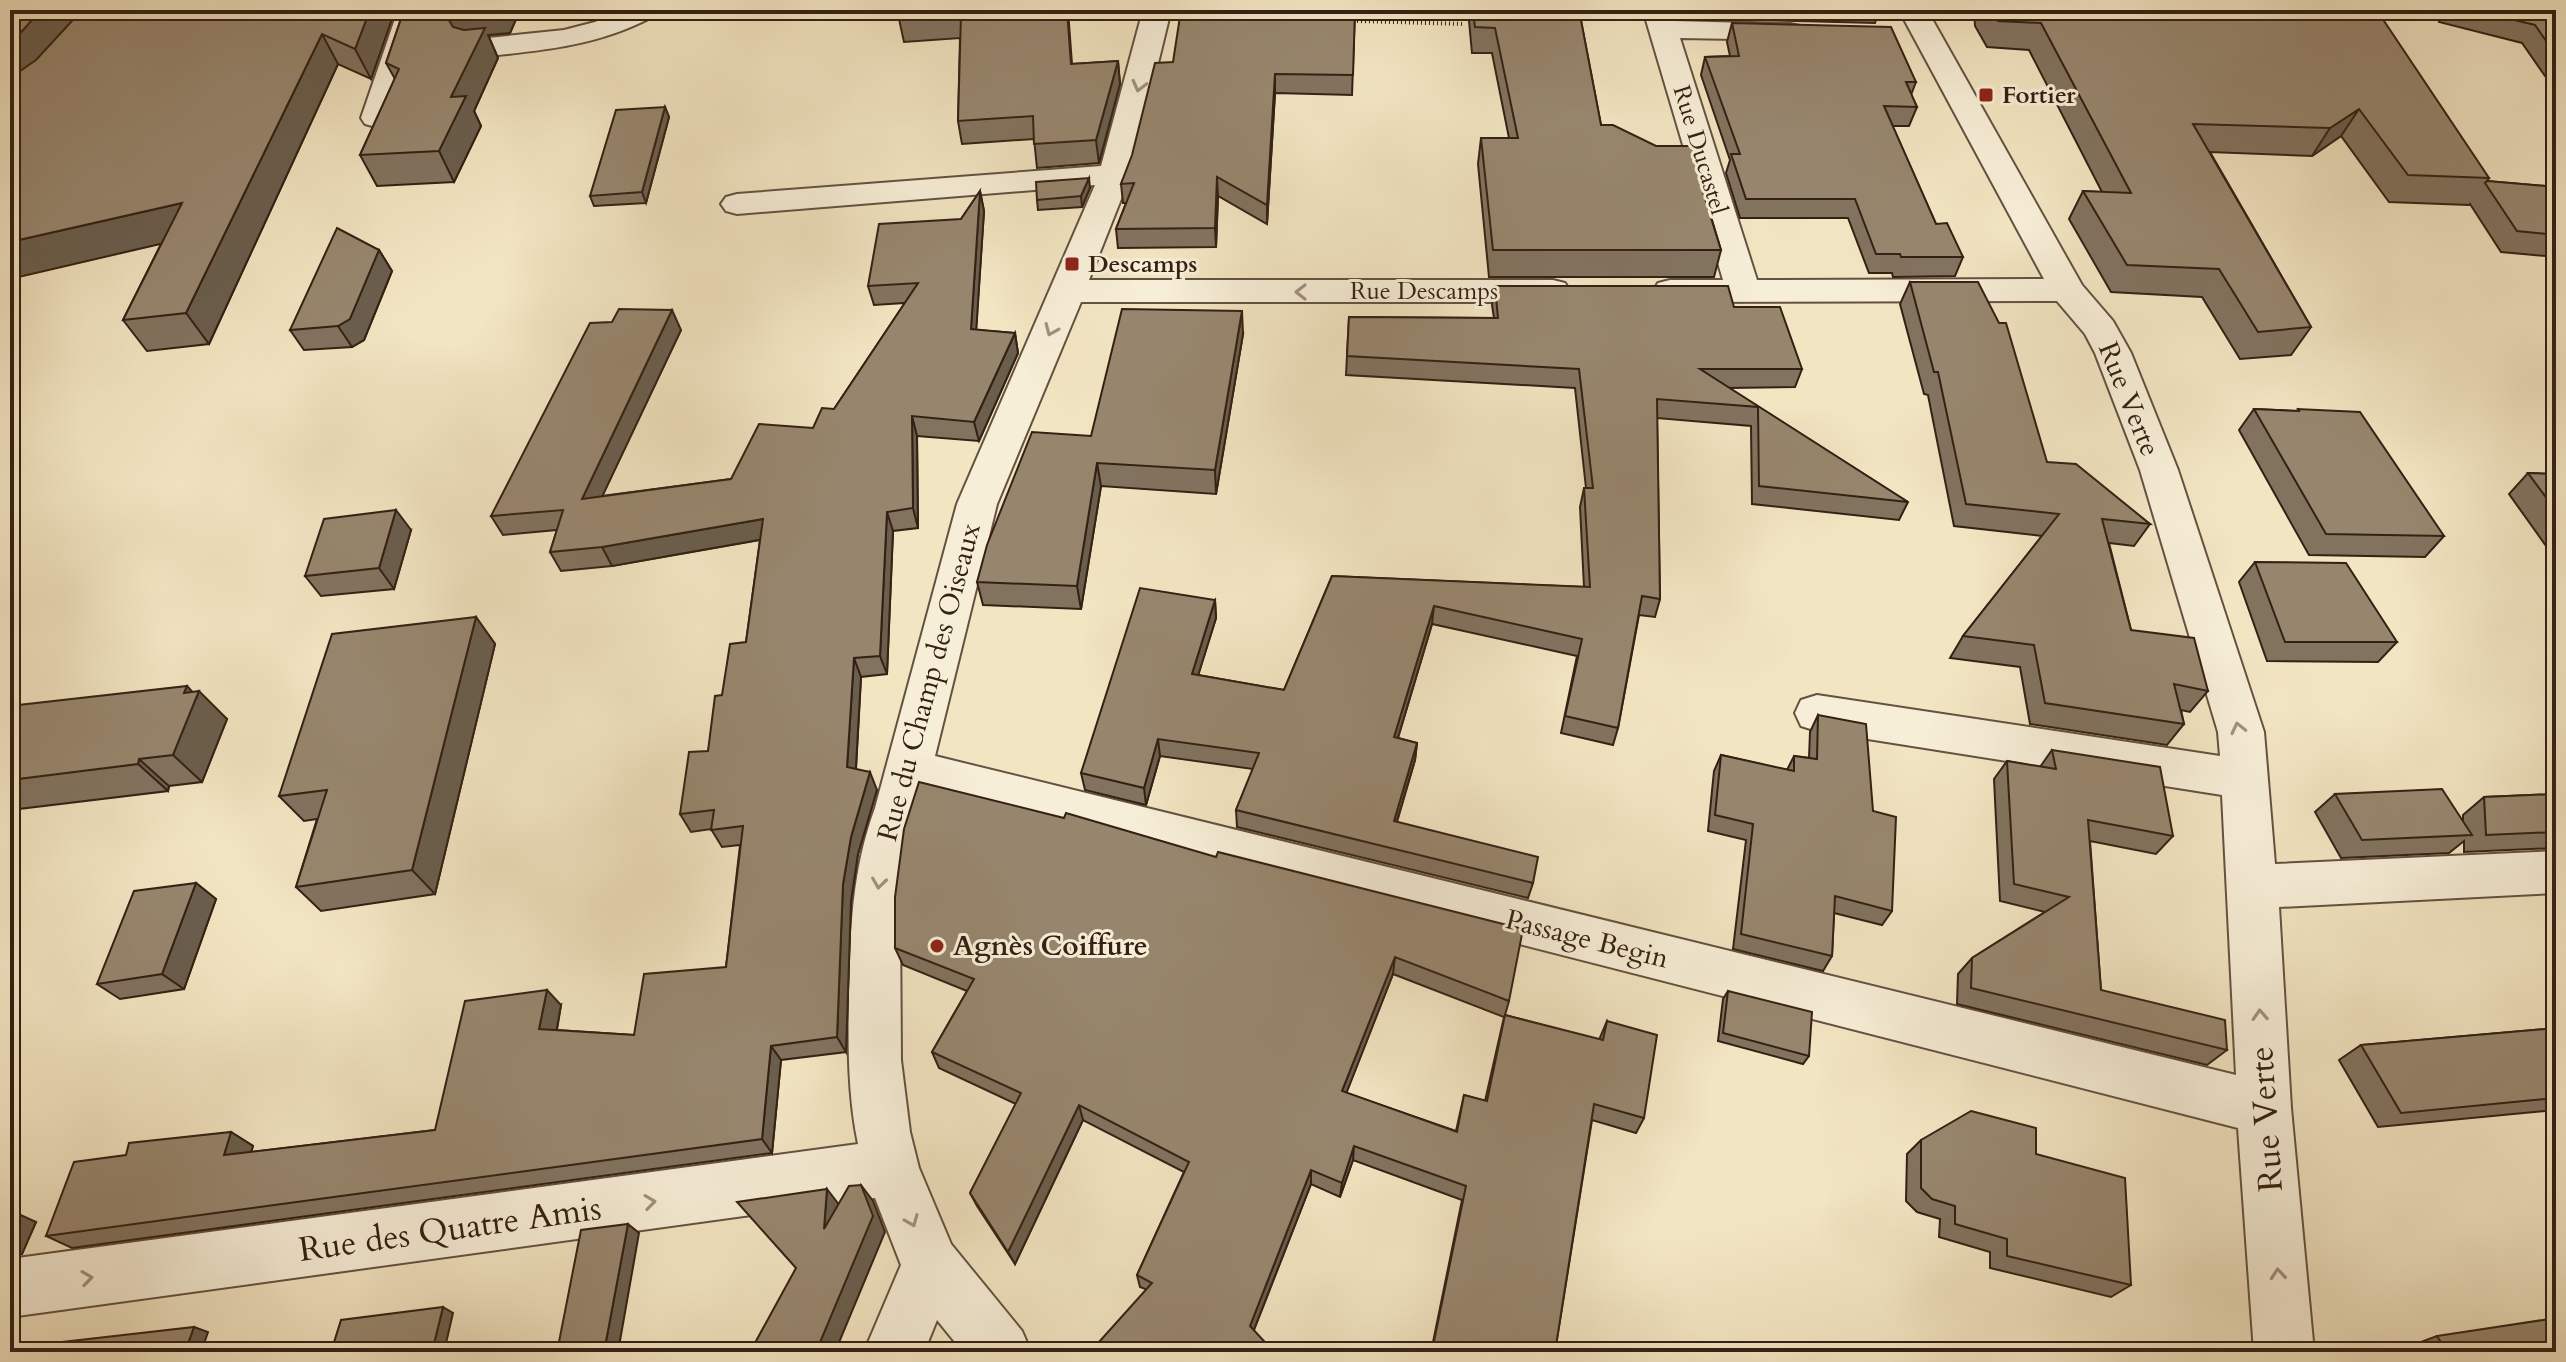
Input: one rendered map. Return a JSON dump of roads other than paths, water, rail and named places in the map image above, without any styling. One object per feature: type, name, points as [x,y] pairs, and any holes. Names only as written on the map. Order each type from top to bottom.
[{"type":"street","points":[[376,118],[412,10]]},
{"type":"street","points":[[478,48],[581,36],[619,25],[644,10]]},
{"type":"street","name":"Rue du Champ des Oiseaux","points":[[1001,1352],[930,1265],[891,1168],[874,1060],[875,915],[885,847],[909,769],[977,504],[1115,174],[1157,10]]},
{"type":"street","points":[[1660,20],[1813,33]]},
{"type":"street","name":"Rue Ducastel","points":[[1660,20],[1743,291]]},
{"type":"street","points":[[1889,35],[1920,23]]},
{"type":"street","name":"Rue Verte","points":[[1920,23],[2067,290],[2100,329],[2113,353],[2159,470],[2241,732],[2253,887],[2264,1108],[2284,1352]]},
{"type":"street","points":[[737,204],[1115,174]]},
{"type":"street","points":[[1631,291],[2067,290]]},
{"type":"street","name":"Rue Descamps","points":[[1068,291],[1584,291]]},
{"type":"street","points":[[1817,713],[2244,779]]},
{"type":"street","name":"Passage Begin","points":[[909,769],[2264,1108]]},
{"type":"street","points":[[2253,887],[2556,872]]},
{"type":"street","name":"Rue des Quatre Amis","points":[[10,1288],[891,1168]]},
{"type":"street","points":[[894,1352],[930,1265]]},
{"type":"place","name":"Fortier","points":[[1986,95]]},
{"type":"place","name":"Descamps","points":[[1072,264]]},
{"type":"place","name":"Agnès Coiffure","points":[[937,946]]}]
